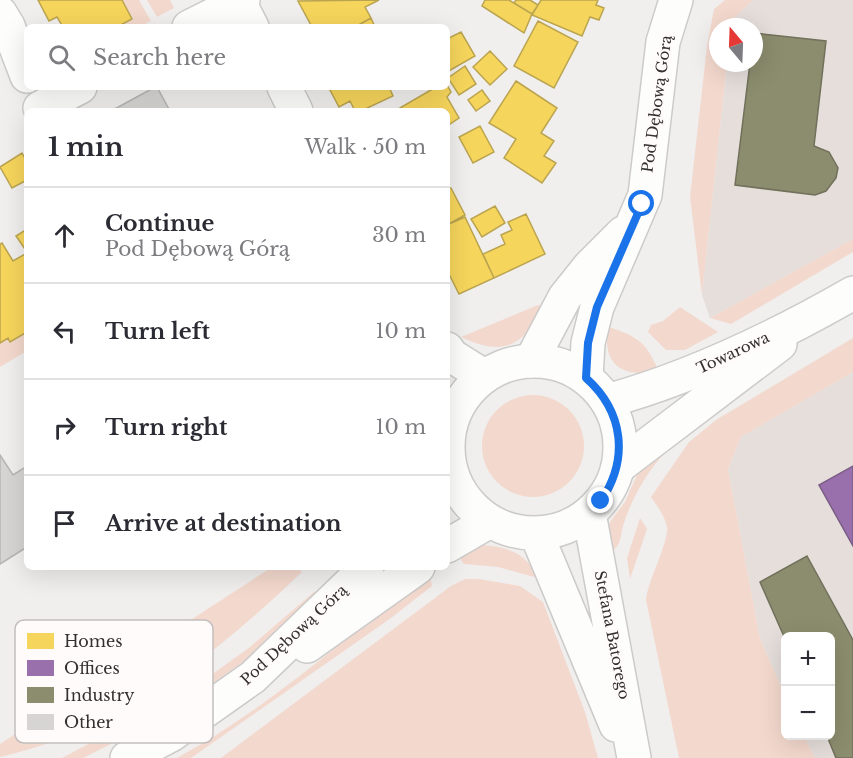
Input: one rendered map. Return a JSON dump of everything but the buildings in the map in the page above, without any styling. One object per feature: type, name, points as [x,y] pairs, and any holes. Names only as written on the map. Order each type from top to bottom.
[{"type":"street","name":"Pod Dębową Górą","points":[[597,389],[588,343],[597,307],[645,195],[663,42],[676,0]]},
{"type":"street","points":[[197,24],[243,7]]},
{"type":"street","points":[[0,13],[8,26],[24,68]]},
{"type":"street","points":[[38,102],[72,90]]},
{"type":"street","points":[[286,90],[294,108]]},
{"type":"street","points":[[531,361],[565,297],[589,267],[634,221]]},
{"type":"street","name":"Towarowa","points":[[597,389],[643,391],[687,374],[816,314],[853,293]]},
{"type":"street","points":[[618,467],[750,369],[816,314]]},
{"type":"street","points":[[450,353],[484,376]]},
{"type":"street","points":[[450,422],[466,393],[484,376],[511,364],[531,361],[560,365],[597,389],[619,431],[618,467],[610,488],[589,513],[562,528],[536,533],[508,529],[490,521],[469,504],[450,478]]},
{"type":"street","name":"Stefana Batorego","points":[[589,513],[634,758]]},
{"type":"street","points":[[450,544],[490,521]]},
{"type":"street","name":"Stefana Batorego","points":[[536,533],[629,758]]},
{"type":"street","name":"Pod Dębową Górą","points":[[213,705],[253,677],[364,570]]},
{"type":"street","points":[[253,677],[320,639],[414,570]]},
{"type":"street","name":"Pod Dębową Górą","points":[[127,758],[156,743]]},
{"type":"shaded area","points":[[122,0],[139,0],[151,21],[145,24],[124,24],[133,19]]},
{"type":"shaded area","points":[[147,0],[170,0],[174,8],[157,17]]},
{"type":"shaded area","points":[[725,0],[753,0],[734,18],[712,18],[714,9]]},
{"type":"shaded area","points":[[753,0],[853,0],[853,239],[710,318],[702,295],[726,72],[763,72],[763,18],[734,18]]},
{"type":"shaded area","points":[[709,35],[709,72],[726,72],[702,295],[690,197]]},
{"type":"shaded area","points":[[853,239],[853,252],[731,324],[710,318]]},
{"type":"shaded area","points":[[538,305],[547,307],[529,331],[511,344],[490,347],[461,337]]},
{"type":"shaded area","points":[[680,307],[718,332],[685,350],[666,350],[648,332],[651,325],[663,321]]},
{"type":"shaded area","points":[[609,327],[640,341],[650,353],[658,370],[635,373],[617,366],[608,351]]},
{"type":"shaded area","points":[[24,334],[24,353],[0,367],[0,343],[8,338],[11,342]]},
{"type":"shaded area","points":[[853,338],[853,372],[741,437],[728,469],[760,639],[781,686],[781,740],[806,740],[815,758],[679,758],[646,600],[667,534],[664,519],[651,497],[689,442],[716,420]]},
{"type":"shaded area","points":[[853,372],[853,758],[815,758],[806,740],[835,740],[835,632],[781,632],[781,686],[760,639],[728,469],[741,437]]},
{"type":"shaded area","points":[[533,395],[552,399],[569,410],[580,427],[584,446],[580,465],[569,482],[552,493],[533,497],[514,493],[497,482],[486,465],[482,446],[486,427],[497,410],[514,399]]},
{"type":"shaded area","points":[[668,449],[641,485],[627,515],[618,545],[609,553],[607,533],[610,522],[625,502],[640,468]]},
{"type":"shaded area","points":[[640,518],[647,529],[630,579],[627,558]]},
{"type":"shaded area","points":[[482,545],[500,547],[516,553],[534,569],[538,578],[498,567],[464,564],[457,554]]},
{"type":"shaded area","points":[[267,570],[300,570],[302,572],[213,650],[213,620],[191,620]]},
{"type":"shaded area","points":[[429,571],[432,586],[391,618],[213,743],[213,737],[338,646]]},
{"type":"shaded area","points":[[465,579],[520,586],[543,602],[585,712],[598,758],[221,758],[451,586]]},
{"type":"shaded area","points":[[315,591],[316,599],[279,636],[213,683],[213,674],[250,647]]},
{"type":"shaded area","points":[[15,734],[15,743],[49,743],[0,757],[0,744]]},
{"type":"shaded area","points":[[90,743],[113,743],[83,758],[62,758]]},
{"type":"shaded area","points":[[203,743],[212,743],[191,758],[177,758]]},
{"type":"route","points":[[601,501],[610,488],[618,467],[619,431],[607,401],[586,378],[588,343],[597,307],[642,204]]}]
